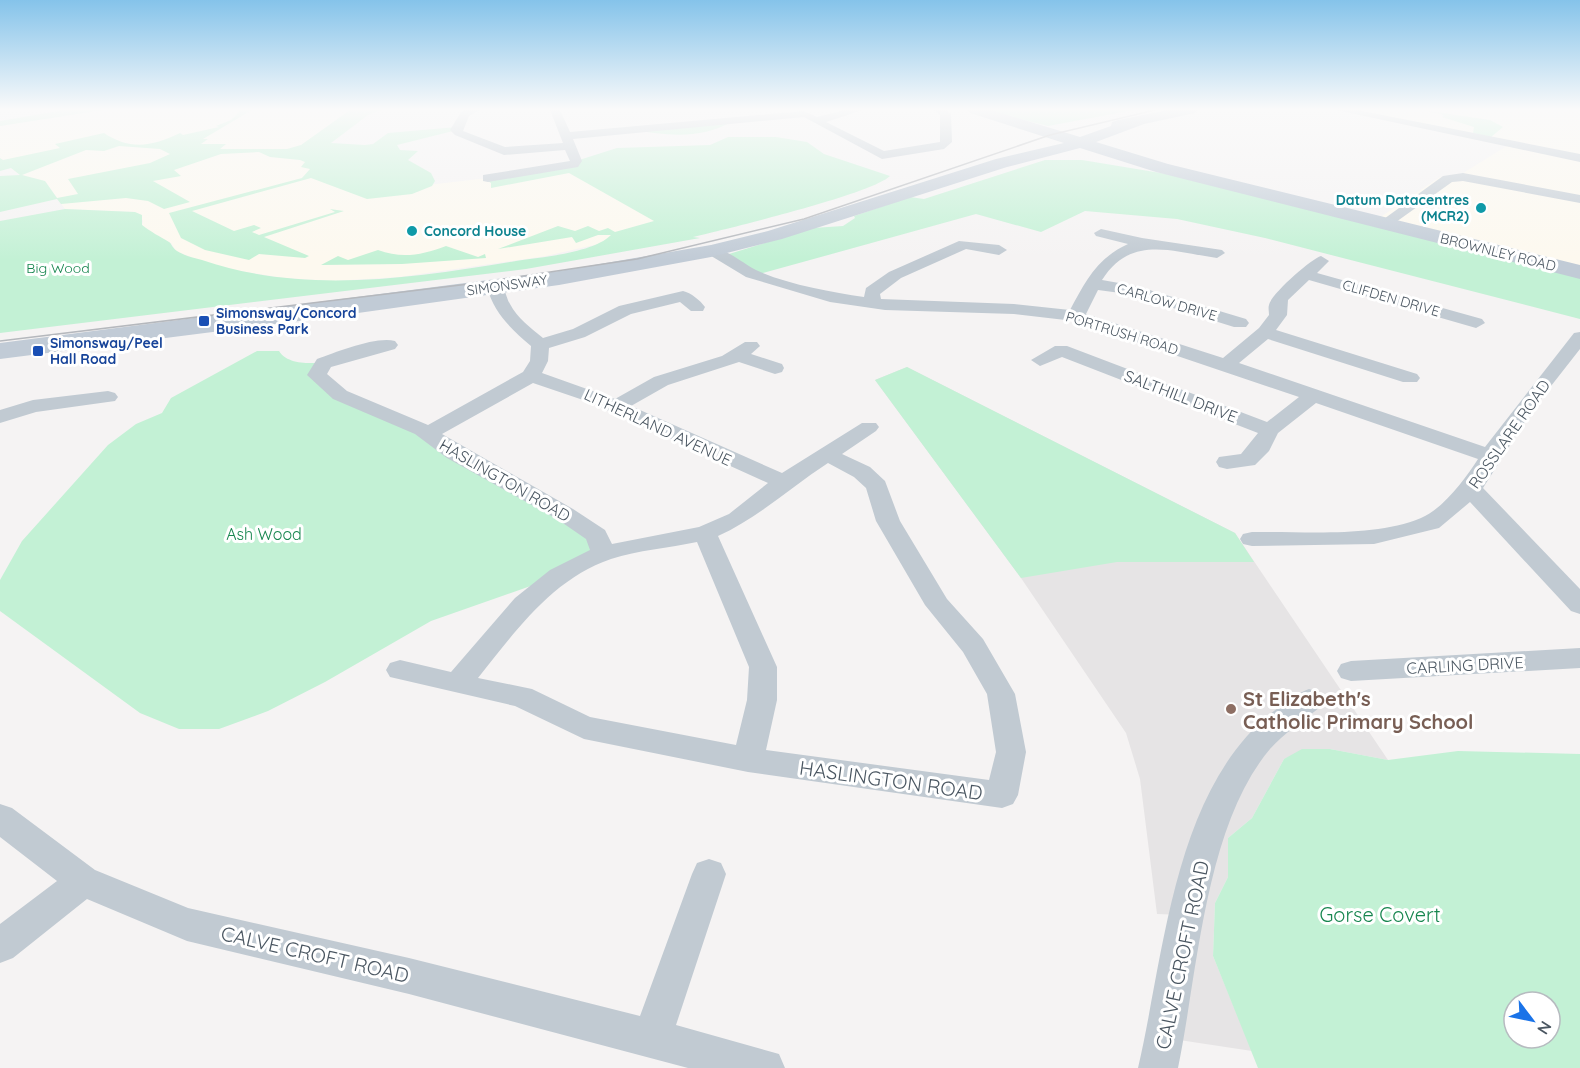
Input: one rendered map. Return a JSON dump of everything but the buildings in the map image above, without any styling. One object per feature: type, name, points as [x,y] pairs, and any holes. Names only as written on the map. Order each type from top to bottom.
[{"type":"street","points":[[488,178],[568,166],[575,160]]},
{"type":"street","name":"SIMONSWAY","points":[[0,351],[626,268],[775,235],[1012,160]]},
{"type":"street","points":[[1009,161],[1025,160]]},
{"type":"street","points":[[1123,160],[1136,161]]},
{"type":"street","name":"BROWNLEY ROAD","points":[[1136,161],[1580,272]]},
{"type":"street","points":[[1384,224],[1448,179],[1463,177],[1580,199]]},
{"type":"street","points":[[1101,233],[1142,243],[1217,253]]},
{"type":"street","points":[[941,235],[964,244],[999,250]]},
{"type":"street","name":"CARLOW DRIVE","points":[[1076,316],[1101,266],[1121,251],[1142,243]]},
{"type":"street","points":[[873,303],[872,291],[896,275],[964,244]]},
{"type":"street","name":"PORTRUSH ROAD","points":[[711,251],[752,274],[798,289],[873,303],[1014,309],[1076,316],[1490,456]]},
{"type":"street","points":[[1226,365],[1265,332],[1278,315],[1277,304],[1281,297],[1321,261]]},
{"type":"street","points":[[874,267],[896,275]]},
{"type":"street","name":"CLIFDEN DRIVE","points":[[1305,274],[1476,323]]},
{"type":"street","name":"CARLOW DRIVE","points":[[1093,284],[1130,289],[1240,323]]},
{"type":"street","points":[[495,287],[498,303],[510,320],[540,345]]},
{"type":"street","points":[[540,345],[602,323],[625,310],[677,290],[698,308]]},
{"type":"street","points":[[1265,332],[1410,378]]},
{"type":"street","name":"ROSSLARE ROAD","points":[[1252,539],[1374,537],[1431,523],[1471,489],[1490,456],[1526,405],[1580,337]]},
{"type":"street","name":"HASLINGTON ROAD","points":[[390,345],[353,353],[324,363],[317,375],[340,395],[428,434],[455,453],[565,514],[597,535],[603,553]]},
{"type":"street","points":[[531,376],[539,361],[540,345]]},
{"type":"street","name":"SALTHILL DRIVE","points":[[1040,360],[1061,350],[1270,430]]},
{"type":"street","points":[[617,406],[661,381],[744,351],[775,369]]},
{"type":"street","name":"LITHERLAND AVENUE","points":[[531,376],[572,387],[747,468],[784,482]]},
{"type":"street","name":"HASLINGTON ROAD","points":[[428,434],[531,376]]},
{"type":"street","points":[[1227,462],[1247,460],[1261,446],[1270,430],[1314,395]]},
{"type":"street","points":[[0,417],[33,406],[108,397]]},
{"type":"street","points":[[457,684],[524,604],[559,576],[603,553],[705,533],[737,519],[784,482],[869,428]]},
{"type":"street","name":"HASLINGTON ROAD","points":[[400,670],[522,697],[584,727],[748,760],[1002,795],[1011,752],[1001,694],[973,646],[938,604],[888,521],[878,486],[862,472],[826,454]]},
{"type":"street","points":[[1471,489],[1580,605]]},
{"type":"street","points":[[705,533],[763,666],[762,700],[748,760]]},
{"type":"street","name":"CARLING DRIVE","points":[[1351,671],[1580,658]]},
{"type":"street","name":"CALVE CROFT ROAD","points":[[1158,1068],[1186,915],[1209,829],[1255,746],[1309,700]]},
{"type":"street","name":"CALVE CROFT ROAD","points":[[0,818],[83,880],[187,924],[420,979],[652,1038],[720,1061],[765,1068]]},
{"type":"street","points":[[652,1038],[710,874]]},
{"type":"street","points":[[0,946],[83,880]]},
{"type":"shaded area","points":[[2,160],[359,160],[419,186],[488,178],[578,172],[673,227],[546,256],[399,277],[333,281],[284,278],[215,267],[176,251],[171,243],[153,235],[142,225],[143,221],[135,212],[65,209],[45,181],[29,179],[17,173]]},
{"type":"shaded area","points":[[1484,160],[1580,160],[1580,266],[1379,218],[1440,177],[1460,175]]},
{"type":"shaded area","name":"St Elizabeth's Catholic Primary School","points":[[907,367],[1235,533],[1388,760],[1330,749],[1284,759],[1252,818],[1228,838],[1228,877],[1215,903],[1213,956],[1252,1051],[1166,1038],[1185,915],[1157,914],[1140,779],[1126,733],[1021,578],[875,380]]},
{"type":"green space","points":[[0,160],[61,160],[22,175],[45,181],[57,198],[78,194],[68,179],[157,160],[204,160],[174,170],[181,176],[153,181],[190,202],[164,209],[148,201],[126,198],[61,204],[57,199],[0,212],[0,176],[20,175],[11,168],[0,171]]},
{"type":"green space","points":[[300,160],[408,160],[431,173],[435,181],[432,186],[412,194],[367,199],[311,178],[192,211],[234,231],[254,225],[261,228],[252,232],[259,235],[335,212],[330,209],[344,211],[264,237],[309,256],[305,258],[259,254],[249,260],[205,250],[181,238],[169,213],[302,178],[310,169],[301,167],[305,162]]},
{"type":"green space","name":"Big Wood","points":[[842,160],[890,176],[856,192],[828,201],[693,237],[700,238],[526,269],[0,333],[0,221],[65,209],[135,212],[142,215],[142,225],[169,242],[180,253],[193,258],[241,271],[280,277],[359,280],[438,273],[566,253],[592,246],[611,235],[598,235],[576,243],[572,237],[498,249],[558,226],[575,231],[588,226],[599,231],[608,228],[615,232],[654,221],[569,173],[491,188],[491,183],[486,180],[576,161]]},
{"type":"green space","points":[[1045,160],[1082,160],[1191,178],[1580,272],[1580,319],[1265,238],[1177,219],[1085,211],[1041,232],[976,214],[756,275],[729,254],[813,228],[843,226],[855,218],[854,216],[910,197],[924,199]]},
{"type":"green space","points":[[446,246],[478,257],[485,254],[486,258],[402,264],[321,265],[338,256],[348,260],[378,250],[412,255]]},
{"type":"green space","name":"Ash Wood","points":[[257,351],[279,351],[293,361],[324,363],[318,375],[340,395],[405,422],[565,514],[603,553],[559,576],[431,621],[325,682],[268,711],[219,729],[179,729],[140,713],[0,611],[0,580],[22,541],[108,445],[136,424],[162,413],[171,398]]},
{"type":"green space","points":[[907,367],[1235,533],[1254,562],[1117,562],[1021,578],[875,380]]},
{"type":"green space","name":"Gorse Covert","points":[[1302,749],[1330,749],[1388,760],[1458,751],[1580,754],[1580,1068],[1258,1068],[1213,956],[1215,903],[1228,877],[1228,838],[1252,818],[1284,759]]},
{"type":"tram line","points":[[0,341],[477,283],[637,259],[804,219],[977,160]]},
{"type":"place","name":"Datum Datacentres (MCR2)","points":[[1481,208]]},
{"type":"place","name":"Concord House","points":[[412,231]]},
{"type":"place","name":"Simonsway/Concord Business Park","points":[[204,321]]},
{"type":"place","name":"Simonsway/Peel Hall Road","points":[[38,351]]},
{"type":"place","name":"St Elizabeth's Catholic Primary School","points":[[1231,709]]}]
